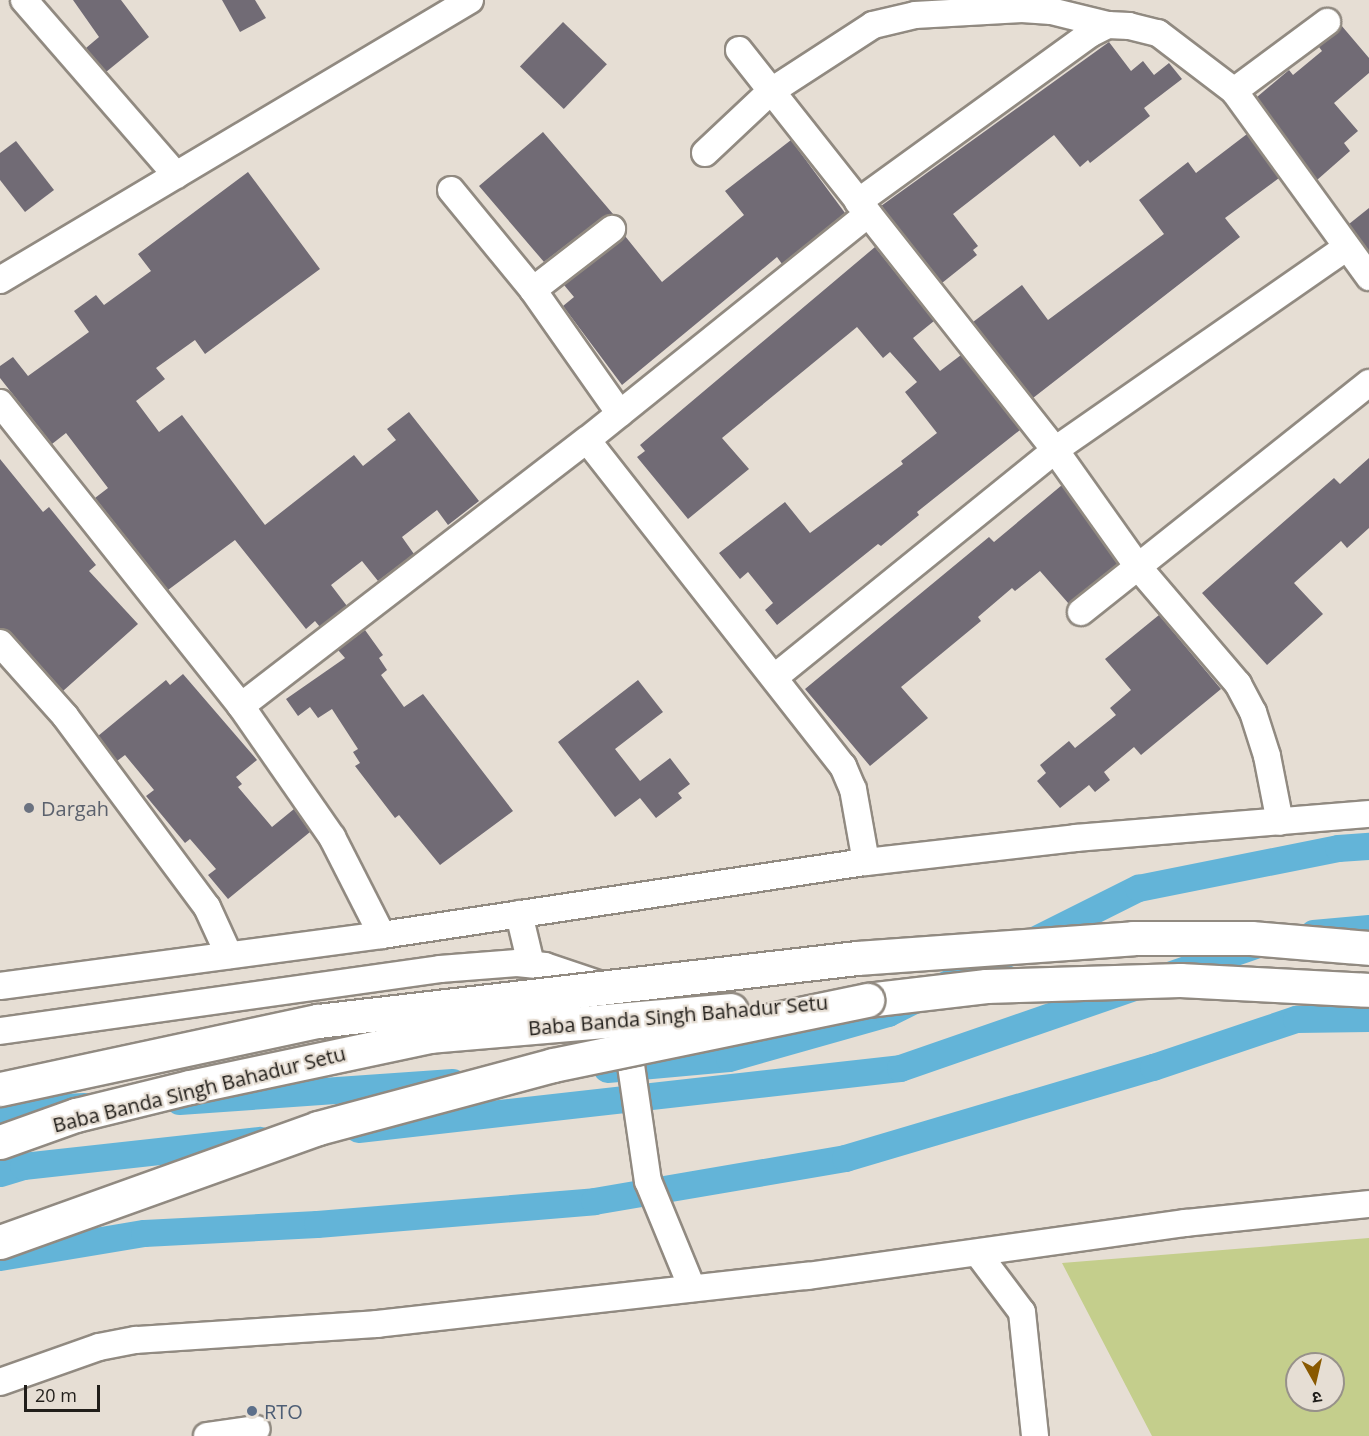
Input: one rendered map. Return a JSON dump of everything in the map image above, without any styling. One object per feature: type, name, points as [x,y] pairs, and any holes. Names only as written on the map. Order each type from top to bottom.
[{"type":"highway","name":"Baba Banda Singh Bahadur Setu","points":[[0,1089],[318,1021],[857,958],[1133,938],[1251,938],[1369,948]]},
{"type":"highway","name":"Baba Banda Singh Bahadur Setu","points":[[0,1142],[76,1115],[178,1090],[430,1036],[867,1000],[986,986],[1180,980],[1369,990]]},
{"type":"highway","points":[[0,1242],[318,1128],[553,1065],[867,1000]]},
{"type":"street","points":[[24,0],[176,175]]},
{"type":"street","points":[[0,280],[470,0]]},
{"type":"street","points":[[705,153],[770,92],[845,40],[873,25],[895,19],[1022,9],[1051,11],[1108,25],[1158,33],[1234,91],[1369,277]]},
{"type":"street","points":[[1234,91],[1327,22]]},
{"type":"street","points":[[241,706],[620,414],[863,208],[1090,34],[1108,25]]},
{"type":"street","points":[[739,50],[1055,450],[1139,568],[1238,684],[1253,712],[1267,756],[1280,822]]},
{"type":"street","points":[[451,190],[533,290],[620,414]]},
{"type":"street","points":[[533,290],[612,229]]},
{"type":"street","points":[[775,677],[1055,450],[1346,248]]},
{"type":"street","points":[[1081,612],[1369,383]]},
{"type":"street","points":[[0,403],[241,706],[332,837],[382,935]]},
{"type":"street","points":[[587,440],[843,766],[852,789],[866,862]]},
{"type":"street","points":[[0,644],[65,716],[207,907],[229,955]]},
{"type":"street","points":[[0,986],[382,935],[866,862],[1076,838],[1369,814]]},
{"type":"street","points":[[519,914],[531,964]]},
{"type":"street","points":[[0,1031],[440,969],[531,964],[621,991],[648,1180],[680,1252],[692,1288]]},
{"type":"street","points":[[0,1382],[99,1347],[136,1340],[377,1324],[979,1255],[1185,1223],[1369,1204]]},
{"type":"street","points":[[979,1255],[1022,1312],[1035,1436]]},
{"type":"street","points":[[207,1436],[257,1429]]},
{"type":"green space","points":[[1369,1238],[1369,1436],[1152,1436],[1062,1263]]},
{"type":"building","points":[[73,0],[121,0],[149,37],[106,72],[86,48],[99,37]]},
{"type":"building","points":[[222,0],[255,0],[266,18],[240,32]]},
{"type":"building","points":[[563,22],[607,64],[564,109],[520,67]]},
{"type":"building","points":[[1341,25],[1369,58],[1369,73],[1334,103],[1358,131],[1344,143],[1350,151],[1317,180],[1257,97],[1289,70],[1293,75],[1322,51],[1319,47]]},
{"type":"building","points":[[1109,42],[1131,71],[1143,61],[1154,75],[1169,63],[1182,79],[1144,108],[1150,116],[1090,163],[1088,160],[1080,167],[1054,135],[953,214],[978,246],[973,250],[977,255],[942,283],[881,206]]},
{"type":"building","points":[[543,132],[613,214],[603,217],[544,262],[479,186]]},
{"type":"building","points":[[1247,134],[1279,178],[1225,218],[1240,237],[1033,398],[973,322],[1022,285],[1048,320],[1164,234],[1139,200],[1188,162],[1196,173]]},
{"type":"building","points":[[791,140],[845,213],[782,264],[777,257],[622,385],[563,306],[574,297],[564,285],[625,236],[662,282],[744,215],[725,191]]},
{"type":"building","points":[[16,141],[54,190],[25,212],[0,180],[0,153]]},
{"type":"building","points":[[248,172],[320,269],[205,354],[195,340],[156,368],[165,379],[136,401],[159,432],[182,415],[265,525],[354,455],[363,466],[396,440],[387,429],[409,412],[479,501],[448,525],[437,510],[402,537],[414,554],[378,581],[362,561],[331,585],[347,606],[320,627],[315,621],[306,629],[235,540],[168,590],[95,498],[108,488],[66,433],[52,444],[0,378],[0,366],[13,357],[28,376],[89,332],[74,311],[96,295],[104,305],[151,271],[138,254]]},
{"type":"building","points":[[1369,208],[1369,251],[1349,224]]},
{"type":"building","points":[[875,247],[934,321],[913,338],[940,371],[961,355],[1020,430],[917,512],[919,515],[881,546],[878,544],[777,625],[765,610],[773,603],[748,572],[740,579],[719,553],[785,502],[810,533],[903,464],[901,461],[937,433],[905,392],[917,382],[890,352],[883,358],[857,327],[722,438],[749,469],[688,519],[637,457],[645,451],[640,445]]},
{"type":"building","points":[[1369,458],[1369,528],[1347,548],[1341,541],[1294,583],[1323,614],[1267,665],[1202,593],[1334,478],[1340,484]]},
{"type":"building","points":[[0,459],[43,512],[49,507],[96,565],[89,571],[138,624],[63,691],[11,633],[0,628]]},
{"type":"building","points":[[1062,485],[1118,564],[1069,604],[1040,571],[1015,591],[1012,588],[978,617],[981,621],[901,687],[928,718],[870,766],[805,689],[989,537],[994,542]]},
{"type":"building","points":[[1159,615],[1221,689],[1141,755],[1134,747],[1104,772],[1110,780],[1095,792],[1089,785],[1060,808],[1037,781],[1046,773],[1040,765],[1069,741],[1075,748],[1116,715],[1110,708],[1131,690],[1105,659]]},
{"type":"building","points":[[365,630],[383,655],[379,658],[387,670],[381,675],[404,707],[423,694],[513,811],[440,865],[399,815],[395,818],[355,766],[360,763],[353,752],[358,749],[332,709],[318,718],[310,707],[298,716],[286,699],[345,658],[338,650]]},
{"type":"building","points":[[183,674],[257,760],[236,777],[242,784],[238,787],[272,827],[294,809],[310,832],[228,899],[208,875],[216,869],[190,839],[185,843],[146,796],[154,790],[125,755],[117,761],[98,736],[166,680],[170,685]]},
{"type":"building","points":[[638,680],[663,712],[615,749],[640,781],[670,758],[690,784],[678,793],[682,798],[656,818],[640,798],[615,817],[558,742]]},
{"type":"waterway","points":[[607,1069],[729,1058],[888,1013],[1138,888],[1338,848],[1369,846]]},
{"type":"waterway","points":[[1313,933],[1369,928]]},
{"type":"waterway","points":[[358,1129],[900,1068],[1261,943]]},
{"type":"waterway","points":[[0,1257],[144,1233],[317,1224],[594,1201],[845,1158],[1153,1067],[1296,1019],[1369,1018]]},
{"type":"waterway","points":[[179,1101],[452,1082]]},
{"type":"waterway","points":[[0,1110],[84,1106]]},
{"type":"waterway","points":[[0,1173],[23,1166],[260,1140]]},
{"type":"place","name":"Dargah","points":[[29,808]]},
{"type":"place","name":"RTO","points":[[252,1411]]}]
